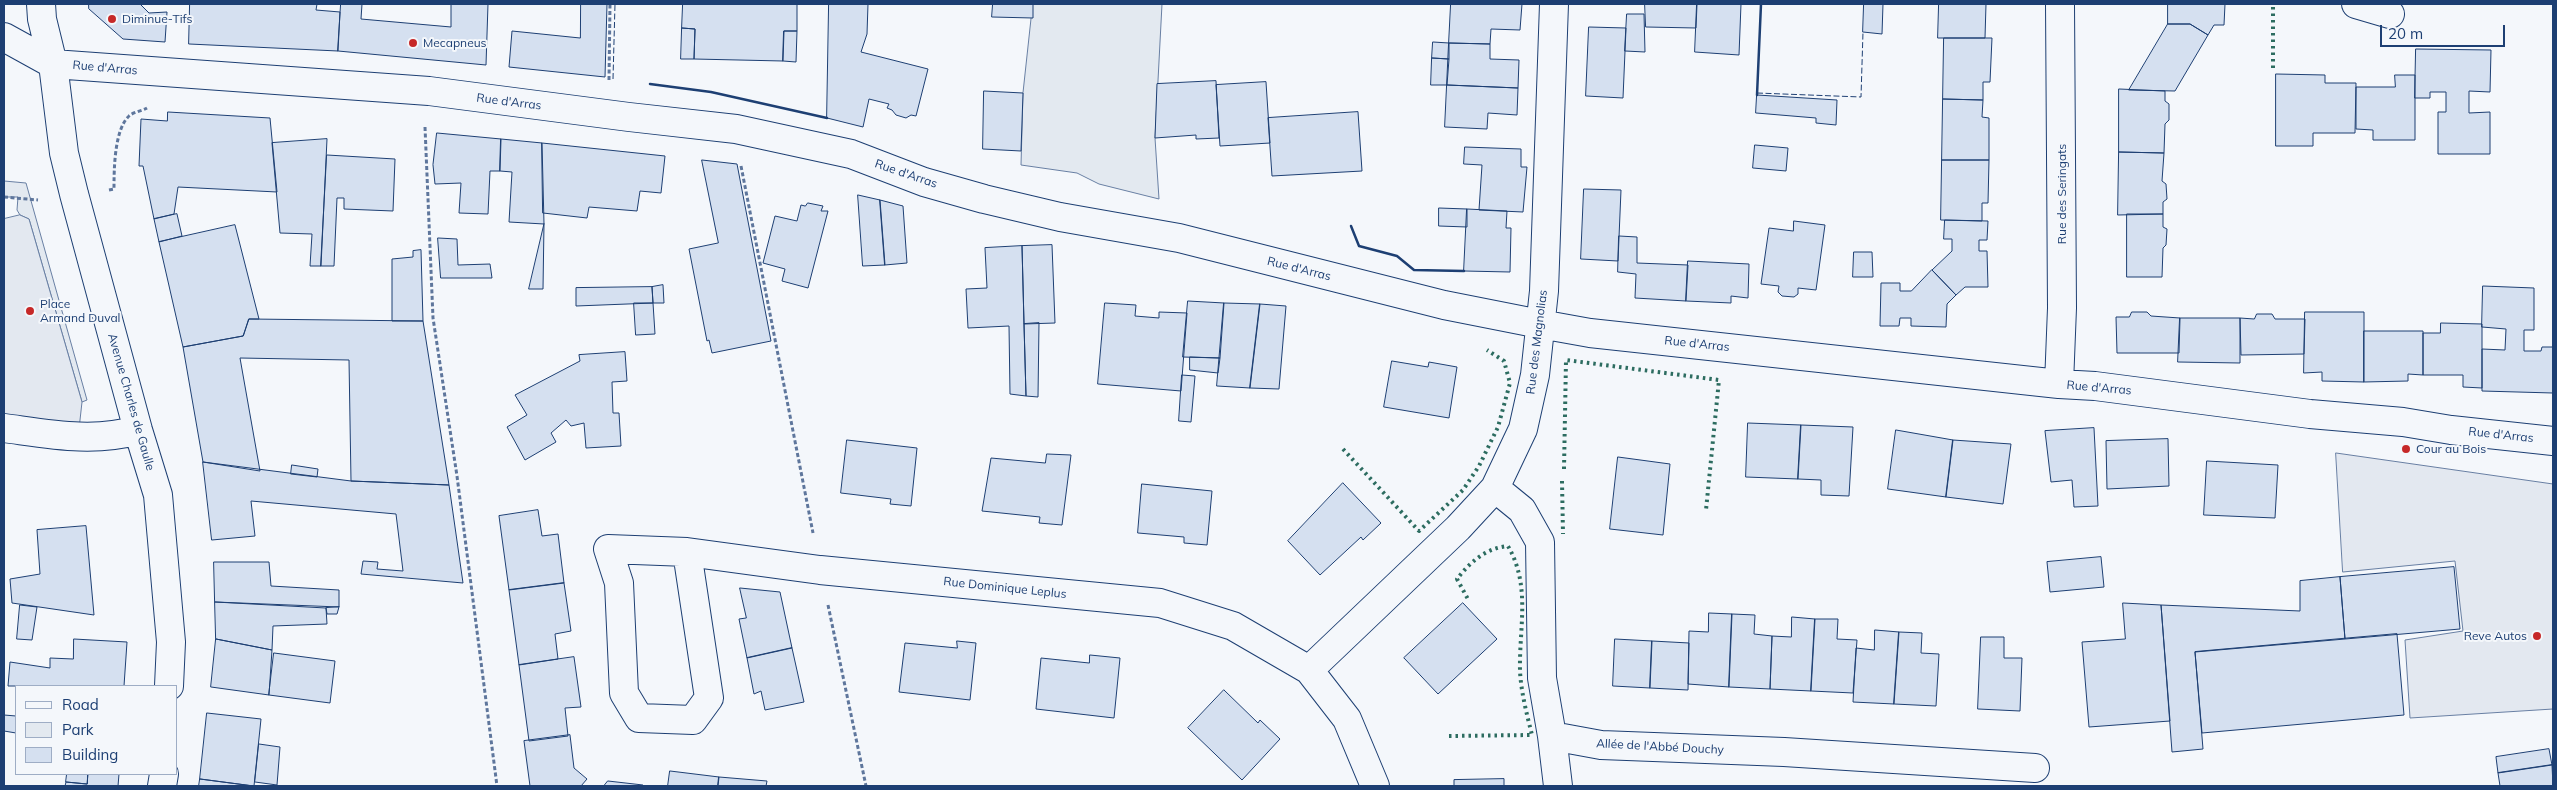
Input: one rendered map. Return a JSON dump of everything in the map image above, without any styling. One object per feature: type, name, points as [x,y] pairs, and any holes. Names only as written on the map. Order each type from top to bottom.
[{"type":"street","name":"Avenue Charles de Gaulle","points":[[42,4],[42,19],[53,64],[64,153],[138,430],[158,495],[171,642],[169,685]]},
{"type":"street","name":"Rue des Magnolias","points":[[1309,670],[1458,528],[1494,488],[1523,429],[1535,375],[1544,291],[1554,4]]},
{"type":"street","name":"Rue des Seringats","points":[[2059,384],[2062,308],[2062,14],[2060,4]]},
{"type":"street","points":[[2356,4],[2390,14]]},
{"type":"street","points":[[4,38],[53,64]]},
{"type":"street","name":"Rue d'Arras","points":[[53,64],[429,91],[736,129],[851,154],[924,182],[984,199],[1060,217],[1179,238],[1444,305],[1590,333],[2059,384],[2095,386],[2310,414],[2403,422],[2450,430],[2553,441]]},
{"type":"street","points":[[4,428],[78,438],[118,436],[138,430]]},
{"type":"street","points":[[1494,488],[1522,510],[1540,542],[1542,678],[1558,786]]},
{"type":"street","name":"Rue Dominique Leplus","points":[[687,552],[708,698],[693,720],[639,718],[624,693],[619,582],[608,549],[687,552],[820,570],[1160,603],[1234,626],[1309,670]]},
{"type":"street","points":[[1309,670],[1347,719],[1375,786]]},
{"type":"street","name":"Allée de l'Abbé Douchy","points":[[1552,736],[1601,745],[1784,752],[2035,768]]},
{"type":"path","points":[[610,4],[608,82],[616,85]]},
{"type":"path","points":[[429,91],[425,130],[433,318],[457,476],[497,786]]},
{"type":"path","points":[[736,129],[740,161],[820,570],[866,786]]},
{"type":"green space","points":[[1033,4],[1162,4],[1155,138],[1159,199],[1099,184],[1077,173],[1021,165],[1023,93]]},
{"type":"green space","points":[[4,181],[26,183],[87,400],[82,402],[29,219],[20,215],[17,210],[18,197],[4,197]]},
{"type":"shaded area","name":"Place Armand Duval","points":[[20,215],[29,219],[82,402],[78,438],[4,428],[4,219]]},
{"type":"shaded area","points":[[2336,453],[2553,484],[2553,709],[2410,718],[2405,640],[2463,631],[2455,561],[2343,572]]},
{"type":"building","points":[[89,4],[140,4],[149,13],[167,12],[165,42],[123,39],[89,9]]},
{"type":"building","points":[[190,4],[317,4],[316,10],[340,12],[338,51],[189,44]]},
{"type":"building","points":[[341,4],[362,4],[361,19],[451,27],[451,4],[488,4],[486,65],[338,51]]},
{"type":"building","points":[[581,4],[607,4],[605,77],[509,67],[512,31],[580,38]]},
{"type":"building","points":[[683,4],[797,4],[797,31],[784,31],[783,61],[694,59],[695,29],[682,28]]},
{"type":"building","points":[[829,4],[868,4],[867,34],[861,52],[928,69],[916,116],[911,115],[906,118],[896,115],[887,108],[889,104],[869,99],[863,127],[827,118]]},
{"type":"building","points":[[993,4],[1033,4],[1033,18],[992,17]]},
{"type":"building","points":[[1451,4],[1522,4],[1520,30],[1491,29],[1490,44],[1449,43]]},
{"type":"building","points":[[1645,4],[1697,4],[1696,28],[1646,27]]},
{"type":"building","points":[[1697,4],[1741,4],[1739,55],[1695,52]]},
{"type":"building","points":[[1864,4],[1883,4],[1882,34],[1863,32]]},
{"type":"building","points":[[1939,4],[1986,4],[1985,38],[1938,38]]},
{"type":"building","points":[[2168,4],[2225,4],[2224,25],[2214,25],[2208,35],[2190,24],[2168,24]]},
{"type":"building","points":[[1627,14],[1644,14],[1645,52],[1625,51]]},
{"type":"building","points":[[2168,24],[2190,24],[2208,35],[2175,91],[2129,90]]},
{"type":"building","points":[[1589,27],[1626,28],[1623,98],[1586,96]]},
{"type":"building","points":[[682,28],[695,29],[694,59],[681,59]]},
{"type":"building","points":[[784,31],[797,31],[796,62],[783,61]]},
{"type":"building","points":[[1944,38],[1992,38],[1990,82],[1983,82],[1983,100],[1943,99]]},
{"type":"building","points":[[1433,42],[1449,43],[1449,59],[1432,58]]},
{"type":"building","points":[[1449,43],[1490,44],[1490,59],[1519,60],[1518,88],[1447,85]]},
{"type":"building","points":[[2416,49],[2491,50],[2490,92],[2469,91],[2469,113],[2490,112],[2490,154],[2438,154],[2438,112],[2446,112],[2446,92],[2430,92],[2430,98],[2415,98]]},
{"type":"building","points":[[1432,58],[1449,59],[1447,85],[1431,85]]},
{"type":"building","points":[[2276,74],[2325,75],[2325,83],[2356,83],[2355,133],[2313,133],[2313,146],[2276,146]]},
{"type":"building","points":[[2395,75],[2415,75],[2415,140],[2373,140],[2373,130],[2356,129],[2356,87],[2395,87]]},
{"type":"building","points":[[1216,81],[1219,138],[1196,139],[1196,135],[1155,138],[1157,84]]},
{"type":"building","points":[[1266,82],[1270,143],[1220,146],[1216,85]]},
{"type":"building","points":[[1447,85],[1518,88],[1517,115],[1488,113],[1487,129],[1445,127]]},
{"type":"building","points":[[2119,89],[2165,91],[2165,101],[2169,104],[2169,120],[2165,124],[2164,153],[2119,152]]},
{"type":"building","points":[[984,91],[1023,93],[1021,151],[983,149]]},
{"type":"building","points":[[1757,95],[1837,100],[1836,125],[1816,123],[1816,118],[1756,113]]},
{"type":"building","points":[[1943,99],[1983,100],[1982,117],[1989,118],[1989,160],[1942,160]]},
{"type":"building","points":[[168,112],[270,118],[277,192],[178,187],[174,214],[154,219],[143,166],[139,166],[141,119],[167,121]]},
{"type":"building","points":[[1358,112],[1362,171],[1272,176],[1268,118]]},
{"type":"building","points":[[437,133],[501,139],[500,171],[490,171],[488,214],[459,213],[461,183],[435,184],[433,165]]},
{"type":"building","points":[[327,139],[321,266],[310,266],[312,234],[280,233],[272,143]]},
{"type":"building","points":[[501,139],[542,143],[544,224],[509,222],[512,172],[500,171]]},
{"type":"building","points":[[542,143],[665,156],[661,193],[640,191],[637,211],[589,207],[587,218],[543,213]]},
{"type":"building","points":[[1755,145],[1788,148],[1786,171],[1753,168]]},
{"type":"building","points":[[1465,147],[1521,149],[1521,167],[1527,167],[1523,212],[1479,210],[1482,165],[1464,164]]},
{"type":"building","points":[[2119,152],[2164,153],[2162,181],[2166,184],[2167,199],[2163,202],[2163,214],[2118,215]]},
{"type":"building","points":[[327,155],[395,159],[393,211],[344,209],[344,198],[337,198],[334,266],[321,266]]},
{"type":"building","points":[[702,160],[737,164],[771,341],[712,353],[709,340],[707,341],[689,249],[718,243]]},
{"type":"building","points":[[1942,160],[1989,160],[1988,203],[1982,203],[1982,221],[1941,220]]},
{"type":"building","points":[[1584,189],[1621,190],[1618,261],[1581,259]]},
{"type":"building","points":[[858,195],[880,200],[885,265],[863,266]]},
{"type":"building","points":[[880,200],[903,206],[907,263],[885,265]]},
{"type":"building","points":[[808,203],[823,206],[821,211],[828,211],[808,288],[782,281],[785,269],[763,263],[775,216],[797,221],[801,205],[805,206]]},
{"type":"building","points":[[1439,208],[1467,209],[1467,227],[1439,226]]},
{"type":"building","points":[[1467,209],[1507,211],[1506,228],[1511,228],[1510,272],[1464,271]]},
{"type":"building","points":[[177,214],[182,236],[159,242],[154,219]]},
{"type":"building","points":[[2127,214],[2163,214],[2163,227],[2167,229],[2166,245],[2163,248],[2162,277],[2127,277]]},
{"type":"building","points":[[1945,220],[1988,221],[1987,240],[1979,240],[1979,251],[1987,251],[1988,287],[1965,287],[1956,295],[1932,270],[1952,251],[1952,239],[1944,239]]},
{"type":"building","points":[[1794,221],[1825,225],[1816,290],[1798,288],[1798,294],[1794,297],[1782,296],[1778,292],[1779,286],[1761,284],[1769,228],[1793,231]]},
{"type":"building","points":[[544,224],[543,289],[529,289]]},
{"type":"building","points":[[235,225],[259,319],[249,319],[243,336],[183,347],[159,242]]},
{"type":"building","points":[[1619,236],[1637,237],[1637,263],[1688,265],[1686,301],[1635,298],[1636,274],[1618,272]]},
{"type":"building","points":[[438,238],[457,239],[458,265],[490,264],[492,278],[441,278]]},
{"type":"building","points":[[1052,245],[1055,323],[1024,324],[1022,246]]},
{"type":"building","points":[[1022,246],[1026,396],[1010,394],[1009,326],[968,328],[966,289],[987,288],[985,248]]},
{"type":"building","points":[[421,250],[423,321],[392,321],[392,259],[413,257],[413,251]]},
{"type":"building","points":[[1854,252],[1872,252],[1873,277],[1853,277]]},
{"type":"building","points":[[1688,261],[1749,264],[1748,298],[1731,296],[1731,303],[1686,301]]},
{"type":"building","points":[[1932,270],[1956,295],[1947,304],[1946,327],[1911,326],[1911,318],[1900,318],[1899,326],[1880,326],[1881,283],[1900,283],[1900,291],[1911,291]]},
{"type":"building","points":[[663,285],[664,303],[653,303],[652,287]]},
{"type":"building","points":[[2483,286],[2534,288],[2534,330],[2524,330],[2524,351],[2541,351],[2542,347],[2553,347],[2553,393],[2482,391],[2482,349],[2505,350],[2506,329],[2482,327]]},
{"type":"building","points":[[652,287],[653,303],[576,306],[576,288]]},
{"type":"building","points":[[1188,301],[1224,303],[1220,358],[1183,357]]},
{"type":"building","points":[[634,303],[653,303],[655,334],[636,335]]},
{"type":"building","points":[[1105,303],[1136,305],[1135,316],[1159,318],[1159,312],[1187,313],[1181,391],[1098,384]]},
{"type":"building","points":[[1224,303],[1260,304],[1250,388],[1217,386]]},
{"type":"building","points":[[1260,304],[1286,306],[1279,389],[1250,388]]},
{"type":"building","points":[[2132,312],[2147,312],[2151,316],[2180,318],[2179,353],[2117,353],[2116,317],[2129,317]]},
{"type":"building","points":[[2305,312],[2364,312],[2364,382],[2322,381],[2322,372],[2304,373]]},
{"type":"building","points":[[2257,314],[2272,314],[2275,319],[2305,319],[2304,354],[2241,355],[2240,318],[2254,319]]},
{"type":"building","points":[[2180,318],[2240,318],[2240,363],[2178,362]]},
{"type":"building","points":[[249,319],[423,321],[449,485],[351,481],[349,360],[240,358],[260,471],[203,462],[183,347],[243,336]]},
{"type":"building","points":[[1039,323],[1038,397],[1026,396],[1024,324]]},
{"type":"building","points":[[2441,323],[2482,324],[2482,388],[2463,387],[2463,375],[2423,375],[2423,333],[2440,333]]},
{"type":"building","points":[[2364,331],[2423,331],[2423,375],[2408,374],[2408,381],[2364,382]]},
{"type":"building","points":[[625,352],[627,381],[612,382],[613,413],[619,413],[621,446],[586,448],[584,423],[571,426],[566,420],[551,433],[556,442],[525,460],[507,427],[527,415],[515,395],[580,361],[579,355]]},
{"type":"building","points":[[1190,357],[1220,358],[1218,373],[1190,370]]},
{"type":"building","points":[[1392,361],[1428,367],[1429,362],[1457,367],[1449,418],[1384,407]]},
{"type":"building","points":[[1182,375],[1195,376],[1191,422],[1179,421]]},
{"type":"building","points":[[1748,423],[1801,425],[1798,479],[1746,477]]},
{"type":"building","points":[[1801,425],[1853,427],[1849,496],[1821,495],[1821,480],[1798,479]]},
{"type":"building","points":[[2094,428],[2098,506],[2074,507],[2072,480],[2051,482],[2045,431]]},
{"type":"building","points":[[1896,430],[1953,440],[1946,497],[1888,489]]},
{"type":"building","points":[[2168,439],[2169,486],[2107,489],[2106,441]]},
{"type":"building","points":[[847,440],[917,448],[911,506],[890,504],[891,499],[841,493]]},
{"type":"building","points":[[1953,440],[2011,444],[2003,504],[1946,497]]},
{"type":"building","points":[[1047,454],[1071,455],[1062,525],[1039,523],[1040,517],[982,511],[991,458],[1045,463]]},
{"type":"building","points":[[1618,457],[1670,464],[1663,535],[1610,529]]},
{"type":"building","points":[[2207,461],[2278,465],[2275,518],[2204,515]]},
{"type":"building","points":[[203,462],[351,481],[449,485],[463,583],[361,574],[363,561],[378,562],[377,569],[403,571],[396,514],[251,501],[255,536],[212,540]]},
{"type":"building","points":[[292,465],[318,469],[317,477],[291,474]]},
{"type":"building","points":[[1343,483],[1381,523],[1363,540],[1361,537],[1320,575],[1288,541]]},
{"type":"building","points":[[1142,484],[1212,491],[1207,545],[1184,543],[1184,537],[1138,533]]},
{"type":"building","points":[[538,510],[542,536],[558,534],[564,583],[509,590],[499,516]]},
{"type":"building","points":[[86,526],[94,615],[12,603],[10,579],[40,574],[37,530]]},
{"type":"building","points":[[2101,557],[2104,587],[2050,592],[2047,562]]},
{"type":"building","points":[[214,562],[269,562],[271,586],[339,590],[339,607],[215,602]]},
{"type":"building","points":[[2454,567],[2460,629],[2345,639],[2340,577]]},
{"type":"building","points":[[2340,577],[2345,639],[2195,652],[2203,749],[2172,752],[2161,605],[2300,611],[2300,581]]},
{"type":"building","points":[[564,583],[571,631],[555,634],[558,659],[519,665],[509,590]]},
{"type":"building","points":[[740,588],[780,592],[792,648],[747,658],[739,619],[746,618]]},
{"type":"building","points":[[215,602],[326,608],[327,624],[273,626],[272,650],[216,639]]},
{"type":"building","points":[[1463,603],[1497,639],[1438,694],[1404,658]]},
{"type":"building","points":[[2123,603],[2161,605],[2170,721],[2089,727],[2082,642],[2125,639]]},
{"type":"building","points":[[20,605],[37,607],[32,640],[17,639]]},
{"type":"building","points":[[339,607],[337,614],[327,614],[326,608]]},
{"type":"building","points":[[1709,613],[1732,614],[1729,687],[1688,684],[1689,631],[1708,632]]},
{"type":"building","points":[[1732,614],[1755,615],[1754,634],[1772,636],[1770,689],[1729,687]]},
{"type":"building","points":[[1792,617],[1815,619],[1811,691],[1770,689],[1772,636],[1791,637]]},
{"type":"building","points":[[1815,619],[1838,619],[1837,639],[1857,640],[1853,693],[1811,691]]},
{"type":"building","points":[[1875,630],[1899,632],[1894,704],[1853,702],[1856,648],[1874,650]]},
{"type":"building","points":[[1899,632],[1922,633],[1921,653],[1939,654],[1936,706],[1894,704]]},
{"type":"building","points":[[2397,634],[2404,715],[2202,733],[2195,652]]},
{"type":"building","points":[[1981,637],[2004,637],[2004,658],[2022,658],[2020,711],[1978,709]]},
{"type":"building","points":[[74,639],[127,642],[124,685],[8,686],[10,662],[50,668],[50,658],[73,659]]},
{"type":"building","points":[[216,639],[272,650],[269,695],[211,687]]},
{"type":"building","points":[[1615,639],[1652,641],[1650,688],[1613,686]]},
{"type":"building","points":[[957,641],[976,643],[970,700],[899,692],[905,643],[957,648]]},
{"type":"building","points":[[1652,641],[1689,643],[1688,690],[1650,688]]},
{"type":"building","points":[[792,648],[804,702],[765,710],[761,691],[754,694],[747,658]]},
{"type":"building","points":[[274,653],[335,661],[330,703],[269,695]]},
{"type":"building","points":[[1090,655],[1120,658],[1114,718],[1036,709],[1041,658],[1089,663]]},
{"type":"building","points":[[574,657],[581,707],[565,708],[568,736],[529,741],[519,665]]},
{"type":"building","points":[[1224,690],[1258,723],[1260,720],[1280,739],[1242,780],[1188,728]]},
{"type":"building","points":[[207,713],[261,719],[254,786],[200,779]]},
{"type":"building","points":[[4,715],[15,716],[15,733],[4,731]]},
{"type":"building","points":[[570,735],[574,768],[587,779],[581,786],[530,786],[524,741]]},
{"type":"building","points":[[259,744],[280,747],[277,785],[255,782]]},
{"type":"building","points":[[2549,749],[2552,765],[2498,773],[2496,757]]},
{"type":"building","points":[[2552,765],[2553,786],[2500,786],[2498,773]]},
{"type":"building","points":[[670,771],[719,777],[718,786],[668,786]]},
{"type":"building","points":[[67,775],[88,775],[87,784],[66,782]]},
{"type":"building","points":[[88,775],[119,775],[118,786],[65,786],[66,782],[87,784]]},
{"type":"building","points":[[719,777],[767,781],[766,786],[718,786]]},
{"type":"building","points":[[200,779],[253,786],[199,786]]},
{"type":"building","points":[[1504,779],[1504,786],[1454,786],[1454,780]]},
{"type":"building","points":[[608,781],[643,785],[643,786],[604,786]]},
{"type":"hedge","points":[[2273,4],[2273,68]]},
{"type":"hedge","points":[[1343,449],[1419,531],[1463,490],[1479,466],[1498,427],[1510,383],[1504,361],[1487,350]]},
{"type":"hedge","points":[[1564,469],[1566,360],[1719,380],[1706,510]]},
{"type":"hedge","points":[[1562,481],[1563,534]]},
{"type":"hedge","points":[[1449,736],[1532,735],[1520,671],[1522,592],[1515,561],[1508,546],[1500,547],[1479,557],[1457,579],[1469,601]]},
{"type":"fence","points":[[613,79],[615,4]]},
{"type":"fence","points":[[1757,93],[1861,97],[1863,32]]},
{"type":"wall","points":[[1757,95],[1761,4]]},
{"type":"wall","points":[[650,84],[711,92],[827,118]]},
{"type":"wall","points":[[1351,226],[1359,246],[1397,256],[1414,270],[1464,271]]},
{"type":"place","name":"Diminue-Tifs","points":[[112,19]]},
{"type":"place","name":"Mecapneus","points":[[413,43]]},
{"type":"place","name":"Place Armand Duval","points":[[30,311]]},
{"type":"place","name":"Cour au Bois","points":[[2406,449]]},
{"type":"place","name":"Reve Autos","points":[[2537,636]]}]
